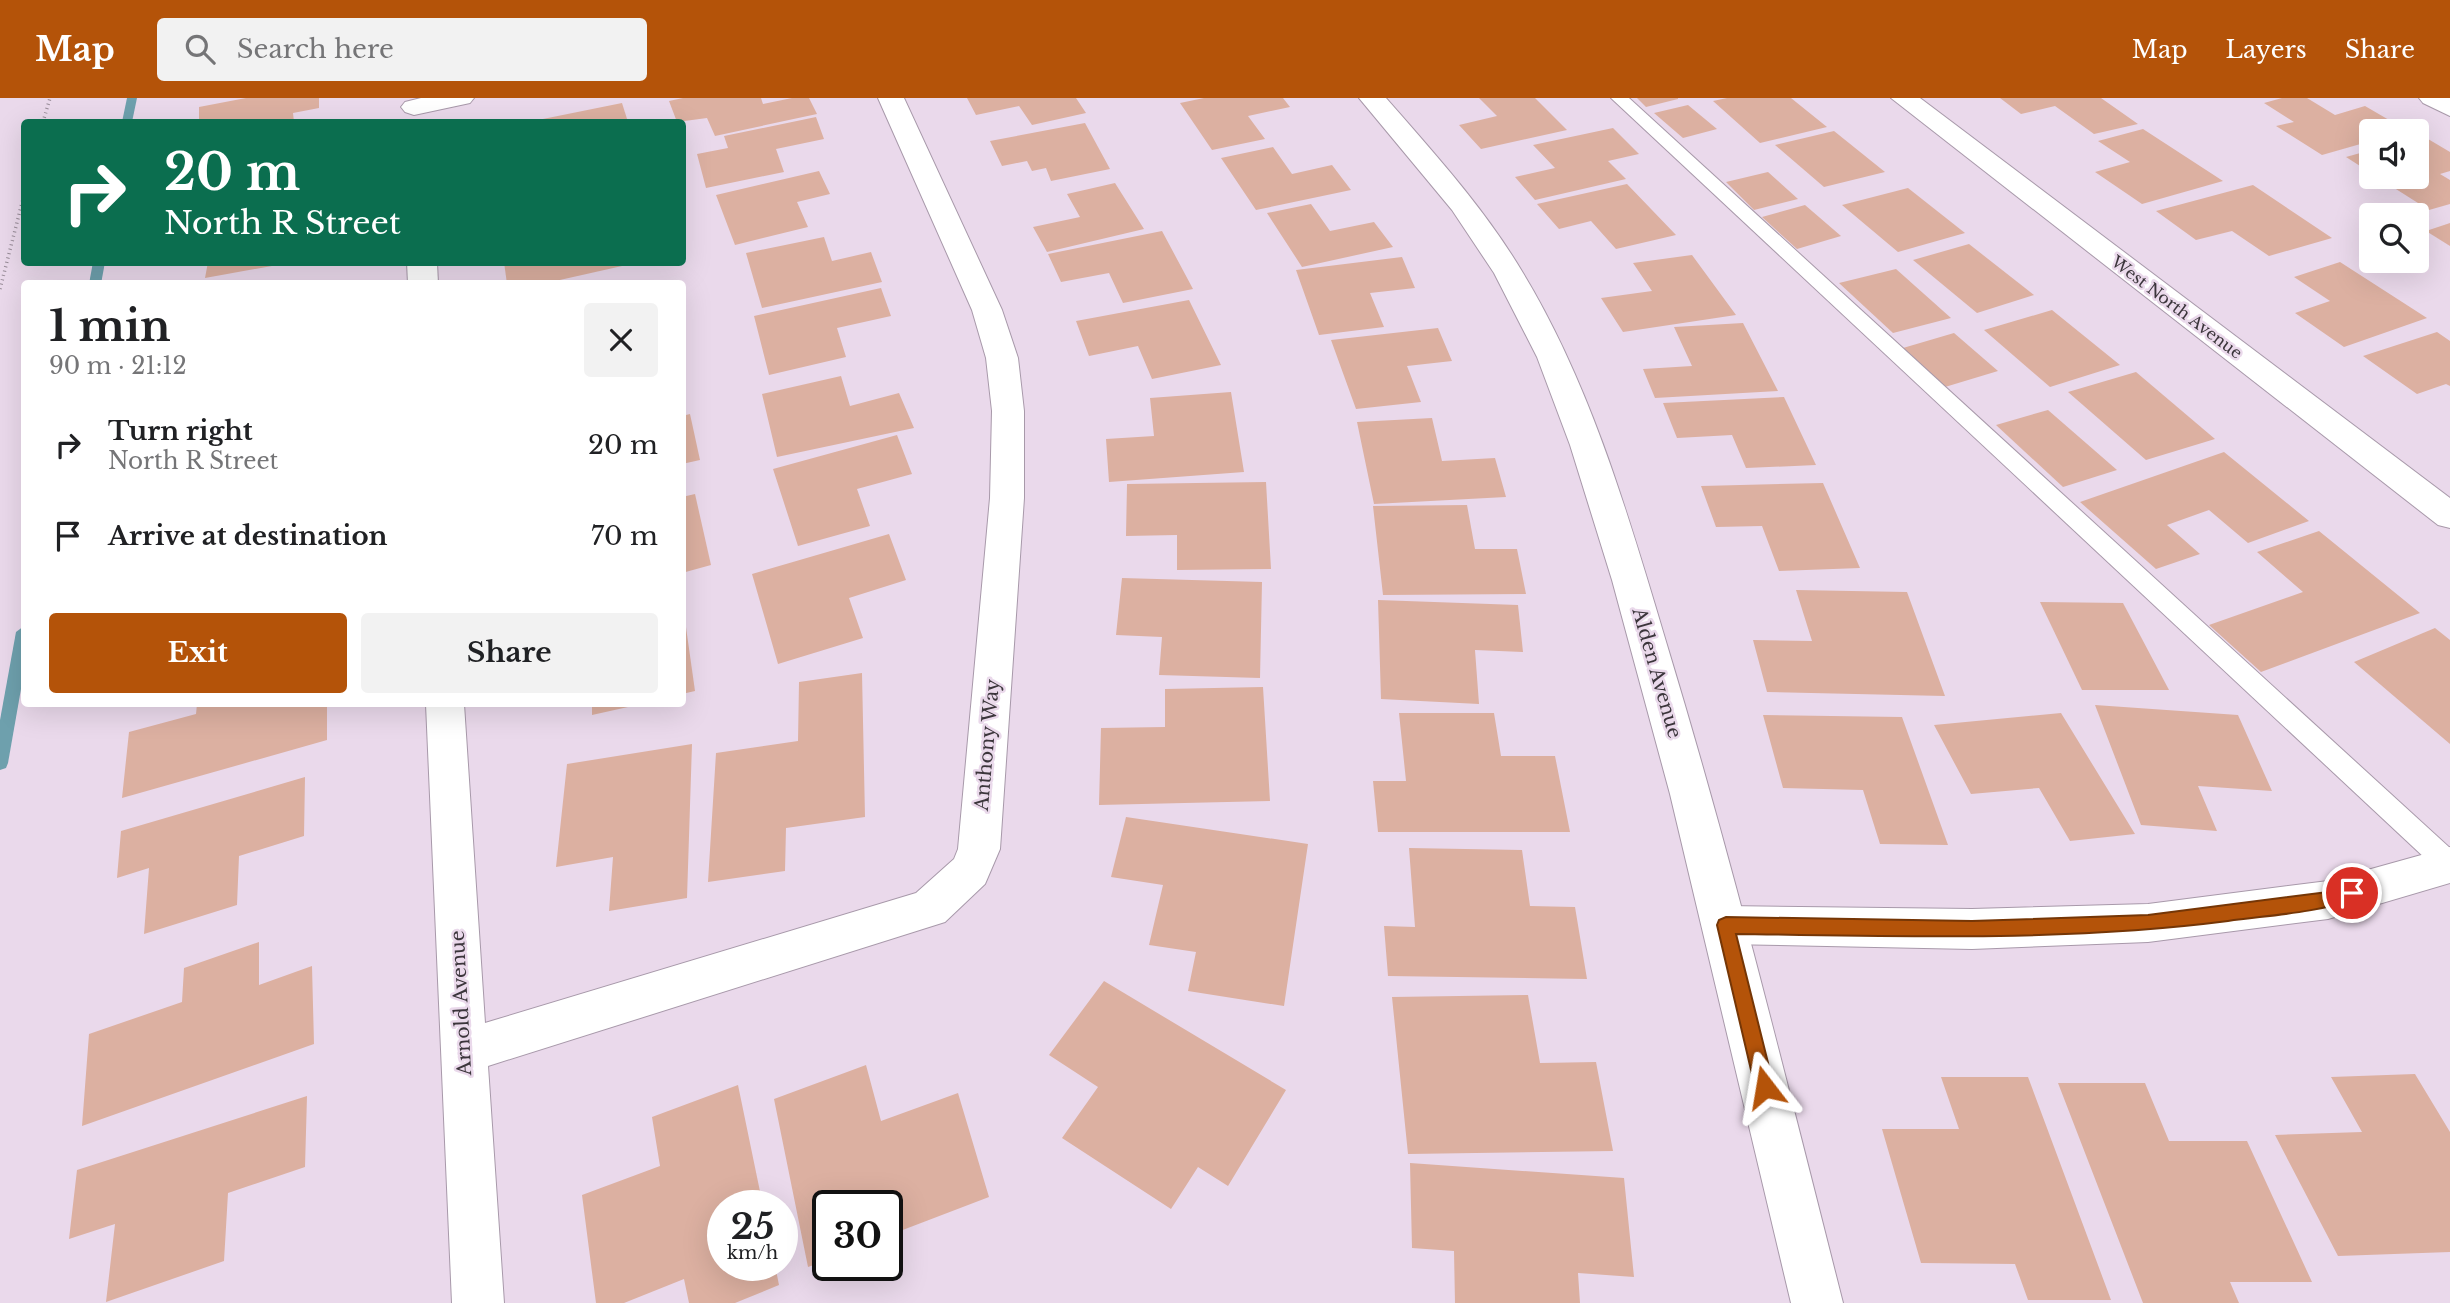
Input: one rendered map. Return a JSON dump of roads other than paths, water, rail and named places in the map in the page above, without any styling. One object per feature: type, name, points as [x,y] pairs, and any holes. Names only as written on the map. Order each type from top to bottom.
[{"type":"street","points":[[414,109],[461,98]]},
{"type":"street","name":"Anthony Way","points":[[463,1052],[930,908],[970,871],[979,849],[1007,498],[1008,411],[1002,358],[987,310],[891,98]]},
{"type":"street","name":"Alden Avenue","points":[[1372,98],[1456,195],[1509,272],[1560,373],[1590,447],[1673,724],[1726,925],[1817,1303]]},
{"type":"street","name":"West North Avenue","points":[[1903,98],[2450,516]]},
{"type":"street","points":[[2432,98],[2450,108]]},
{"type":"street","name":"Arnold Avenue","points":[[445,707],[478,1303]]},
{"type":"street","points":[[1726,925],[1972,929],[2148,923],[2328,900],[2450,865]]},
{"type":"lane","points":[[1619,98],[2450,865]]},
{"type":"waterway","points":[[128,119],[132,98]]},
{"type":"waterway","points":[[96,280],[98,266]]},
{"type":"waterway","points":[[0,763],[21,648]]}]
